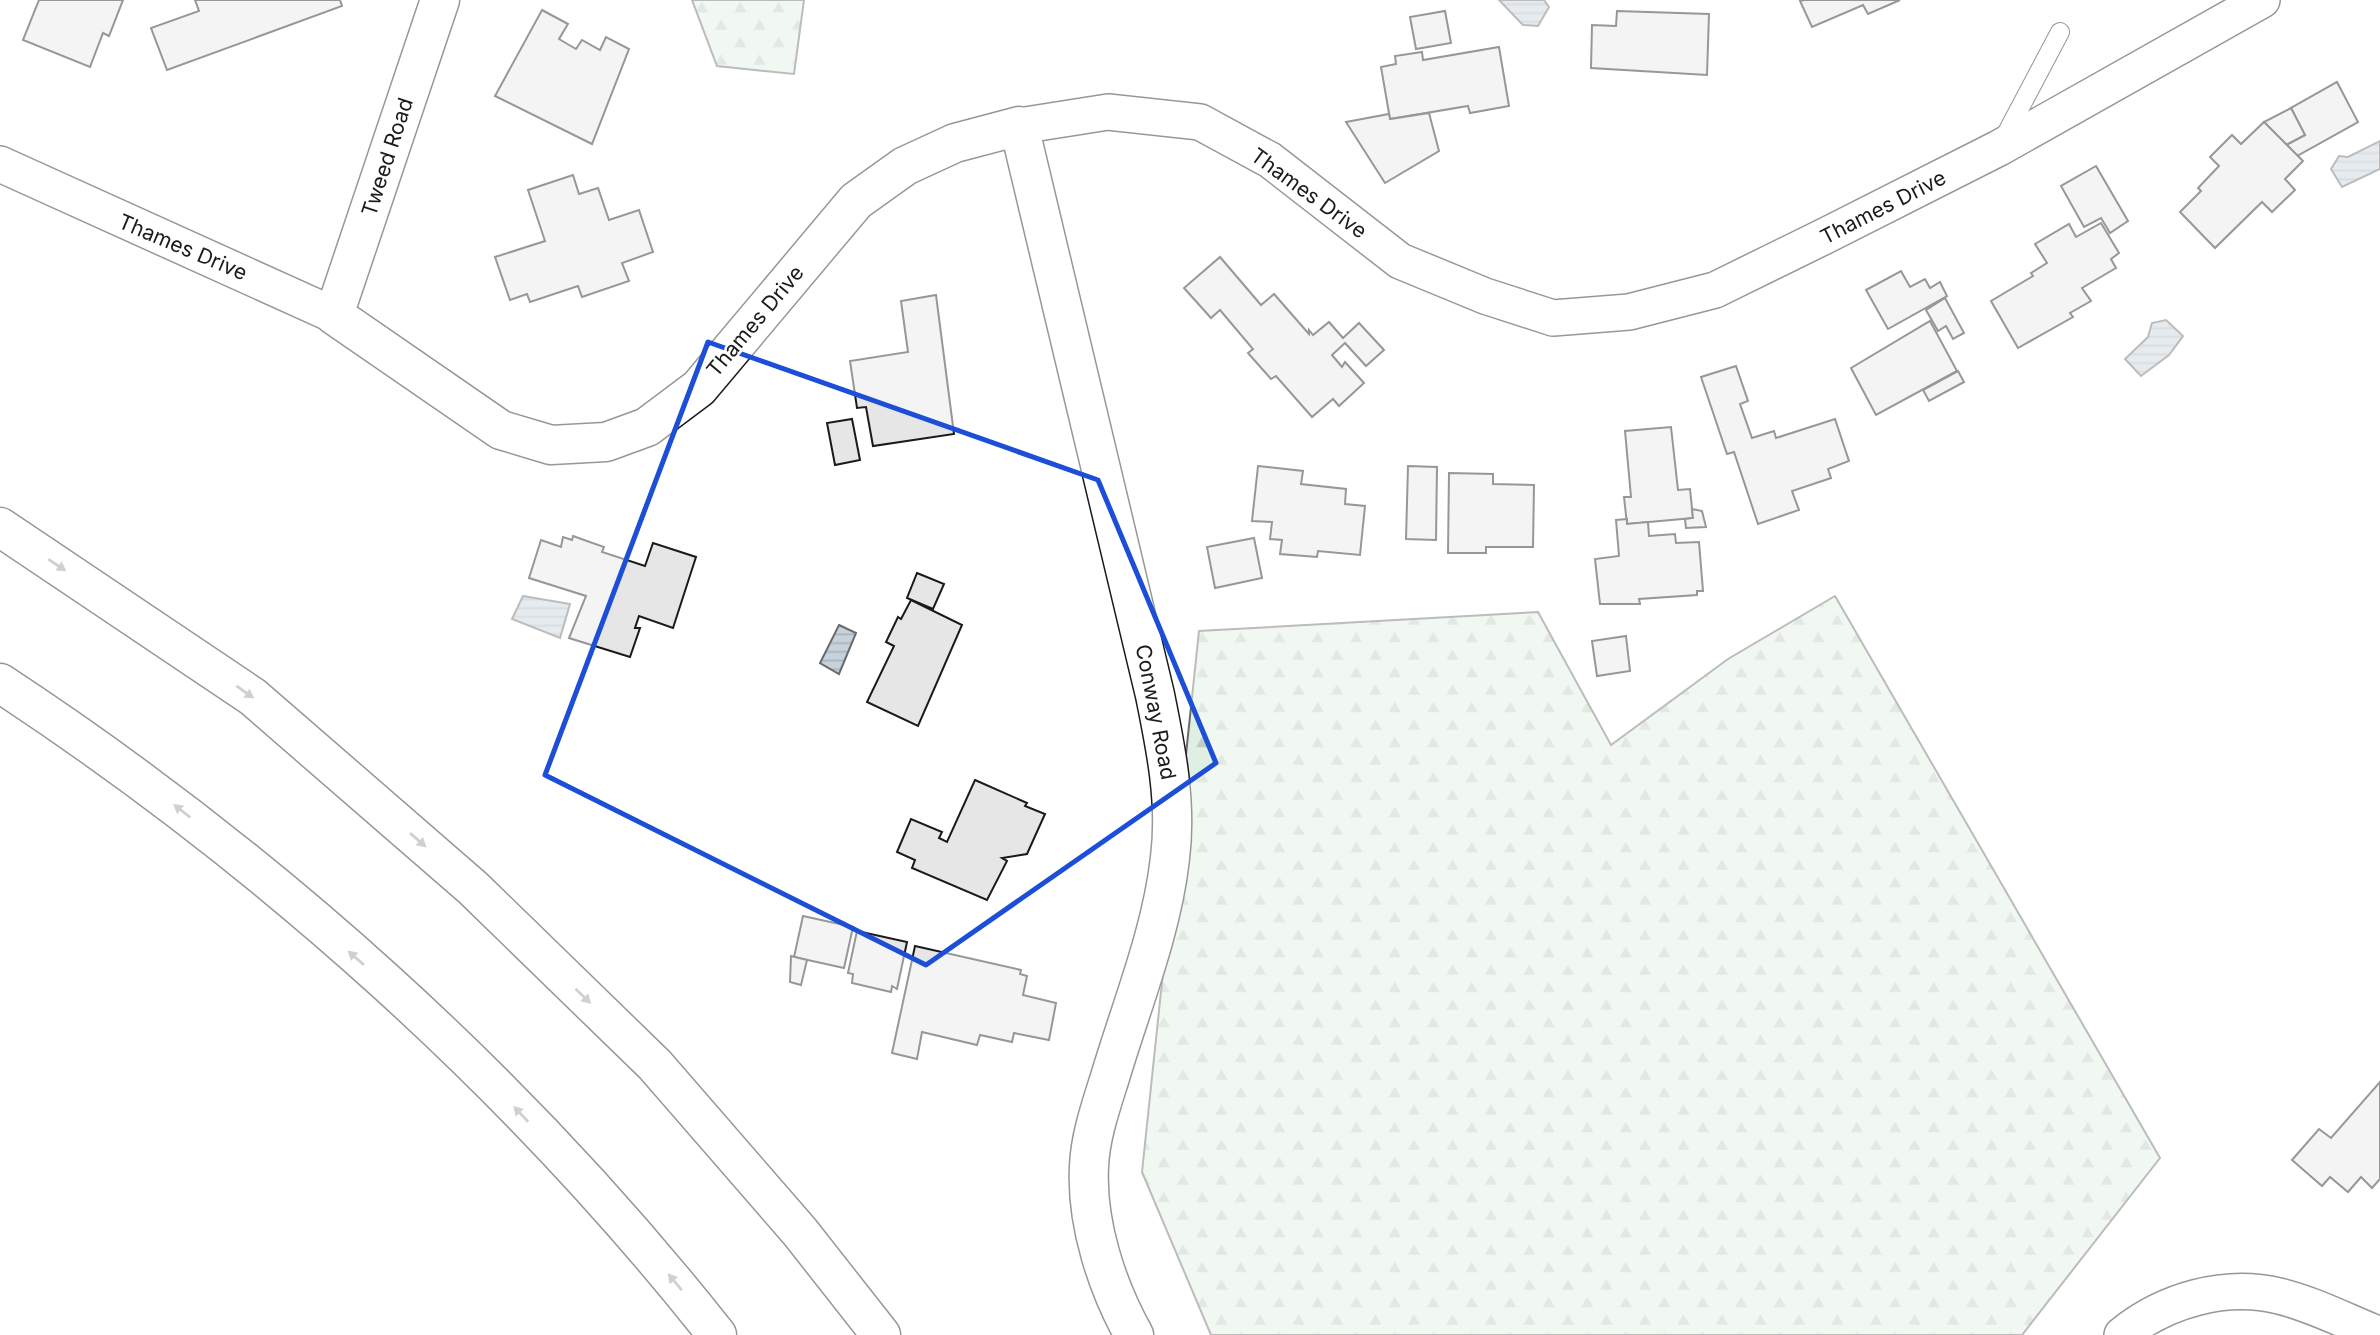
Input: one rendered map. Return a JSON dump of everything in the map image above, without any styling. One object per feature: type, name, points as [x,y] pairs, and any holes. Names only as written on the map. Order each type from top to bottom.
[{"type":"main road","name":"Tweed Road","points":[[334,315],[440,0]]},
{"type":"main road","name":"Thames Drive","points":[[334,315],[501,430],[551,445],[606,442],[647,427],[699,388],[856,201],[905,166],[955,143],[1019,126]]},
{"type":"main road","name":"Conway Road","points":[[1019,126],[1155,695],[1171,773],[1170,858],[1158,920],[1099,1111],[1089,1167],[1094,1232],[1123,1316],[1134,1335]]},
{"type":"main road","points":[[0,527],[253,697],[473,888],[654,1065],[800,1232],[881,1335]]},
{"type":"main road","points":[[0,683],[146,783],[258,871],[470,1058],[672,1278],[717,1335]]},
{"type":"street","name":"Thames Drive","points":[[1019,126],[1108,112],[1200,122],[1270,160],[1400,261],[1485,296],[1553,318],[1629,312],[1715,290],[1999,148],[2262,0]]},
{"type":"street","name":"Thames Drive","points":[[0,164],[334,315]]},
{"type":"street","points":[[2122,1335],[2181,1301],[2237,1290],[2280,1296],[2380,1335]]},
{"type":"lane","points":[[1999,148],[2060,32]]},
{"type":"highlighted area","points":[[708,342],[1098,480],[1216,763],[926,965],[545,775]]},
{"type":"green space","points":[[692,0],[804,0],[794,74],[717,66]]},
{"type":"green space","points":[[1835,596],[2160,1158],[2022,1335],[1211,1335],[1142,1172],[1199,631],[1538,612],[1611,745],[1728,659]]},
{"type":"shaded area","points":[[1499,0],[1544,0],[1549,7],[1538,26],[1523,25]]},
{"type":"shaded area","points":[[2380,141],[2380,169],[2342,187],[2331,169],[2339,156],[2348,157]]},
{"type":"shaded area","points":[[2166,320],[2183,336],[2169,355],[2141,376],[2125,359],[2148,337],[2152,323]]},
{"type":"shaded area","points":[[523,596],[570,604],[560,638],[512,619]]},
{"type":"shaded area","points":[[839,625],[856,633],[839,674],[820,663]]},
{"type":"building","points":[[39,0],[123,0],[109,36],[103,33],[90,67],[23,40]]},
{"type":"building","points":[[195,0],[340,0],[342,6],[167,70],[151,28],[199,11]]},
{"type":"building","points":[[1900,0],[1868,14],[1863,5],[1812,27],[1800,1]]},
{"type":"building","points":[[542,10],[568,24],[559,39],[576,49],[582,40],[600,50],[606,37],[629,49],[592,144],[495,96]]},
{"type":"building","points":[[1445,11],[1451,43],[1416,49],[1410,17]]},
{"type":"building","points":[[1617,11],[1709,14],[1707,75],[1591,68],[1592,25],[1616,26]]},
{"type":"building","points":[[1499,47],[1509,106],[1470,113],[1468,106],[1390,119],[1381,67],[1396,64],[1395,56],[1422,52],[1423,60]]},
{"type":"building","points":[[2337,82],[2358,122],[2297,156],[2286,145],[2305,135],[2291,108]]},
{"type":"building","points":[[2291,108],[2305,135],[2286,145],[2264,122]]},
{"type":"building","points":[[1429,113],[1439,151],[1385,183],[1346,122],[1389,114],[1390,119]]},
{"type":"building","points":[[2264,122],[2303,161],[2285,179],[2295,190],[2272,212],[2262,202],[2215,248],[2180,212],[2201,191],[2198,188],[2219,166],[2210,157],[2232,135],[2241,144]]},
{"type":"building","points":[[2096,166],[2128,221],[2110,233],[2101,218],[2084,227],[2061,186]]},
{"type":"building","points":[[573,175],[579,194],[598,188],[609,220],[639,210],[653,252],[622,263],[629,281],[582,297],[578,286],[530,302],[527,294],[510,300],[495,257],[545,241],[528,190]]},
{"type":"building","points":[[2101,223],[2119,253],[2111,259],[2116,268],[2082,288],[2091,301],[2070,313],[2073,317],[2018,348],[1991,301],[2033,276],[2031,273],[2047,263],[2035,244],[2069,224],[2076,237]]},
{"type":"building","points":[[1220,257],[1261,305],[1274,294],[1309,334],[1309,330],[1313,335],[1329,322],[1343,338],[1359,323],[1384,350],[1366,366],[1345,343],[1332,355],[1342,367],[1345,362],[1364,383],[1339,406],[1333,399],[1312,417],[1276,376],[1271,379],[1248,353],[1253,349],[1220,310],[1211,318],[1184,288]]},
{"type":"building","points":[[1901,271],[1910,287],[1925,279],[1930,288],[1940,282],[1947,296],[1888,329],[1866,290]]},
{"type":"building","points":[[936,295],[954,434],[873,446],[866,407],[857,408],[850,361],[908,352],[901,301]]},
{"type":"building","points":[[1945,298],[1964,333],[1953,339],[1946,326],[1938,331],[1926,310]]},
{"type":"building","points":[[1930,321],[1957,371],[1876,415],[1851,368]]},
{"type":"building","points":[[1736,366],[1748,401],[1740,404],[1752,438],[1774,431],[1776,438],[1835,419],[1849,461],[1828,469],[1831,478],[1792,491],[1799,510],[1758,524],[1734,452],[1727,454],[1701,377]]},
{"type":"building","points":[[1958,371],[1964,382],[1929,401],[1923,390]]},
{"type":"building","points":[[852,419],[860,460],[835,465],[827,423]]},
{"type":"building","points":[[1671,427],[1678,490],[1690,489],[1693,518],[1627,524],[1624,497],[1631,497],[1625,431]]},
{"type":"building","points":[[1258,466],[1303,471],[1301,484],[1346,489],[1345,504],[1365,506],[1360,555],[1318,551],[1317,557],[1280,554],[1282,540],[1270,539],[1272,522],[1252,521]]},
{"type":"building","points":[[1408,466],[1437,467],[1436,540],[1406,539]]},
{"type":"building","points":[[1449,473],[1493,474],[1493,484],[1534,485],[1533,547],[1486,547],[1486,553],[1448,553]]},
{"type":"building","points":[[1692,509],[1702,511],[1706,527],[1686,528],[1685,519],[1693,518]]},
{"type":"building","points":[[1627,519],[1627,524],[1648,522],[1649,536],[1675,534],[1676,543],[1699,542],[1703,591],[1697,591],[1697,595],[1639,599],[1640,604],[1600,604],[1595,559],[1619,556],[1616,520]]},
{"type":"building","points":[[573,536],[604,547],[602,552],[645,566],[653,543],[696,557],[673,628],[639,616],[635,628],[640,628],[630,657],[569,638],[586,596],[529,578],[541,540],[561,547],[563,537],[572,540]]},
{"type":"building","points":[[1254,538],[1262,578],[1215,588],[1207,547]]},
{"type":"building","points":[[917,573],[944,584],[933,609],[907,598]]},
{"type":"building","points":[[911,600],[962,625],[918,726],[867,702],[894,646],[886,642],[898,617],[901,619]]},
{"type":"building","points":[[1626,636],[1630,671],[1597,676],[1592,641]]},
{"type":"building","points":[[975,780],[1045,814],[1027,854],[1002,858],[1007,861],[987,900],[912,868],[915,860],[897,852],[911,819],[942,832],[939,838],[947,842]]},
{"type":"building","points":[[803,916],[853,927],[844,968],[794,957]]},
{"type":"building","points":[[857,931],[907,942],[897,989],[892,986],[891,992],[852,983],[853,974],[848,973]]},
{"type":"building","points":[[915,946],[1021,970],[1020,974],[1027,976],[1023,995],[1056,1003],[1049,1040],[1014,1033],[1012,1042],[980,1035],[977,1045],[922,1032],[917,1059],[892,1053]]},
{"type":"building","points":[[791,956],[807,960],[801,985],[790,982]]},
{"type":"building","points":[[2380,1082],[2380,1179],[2372,1188],[2361,1177],[2348,1192],[2330,1177],[2322,1186],[2292,1160],[2319,1129],[2331,1138]]}]
